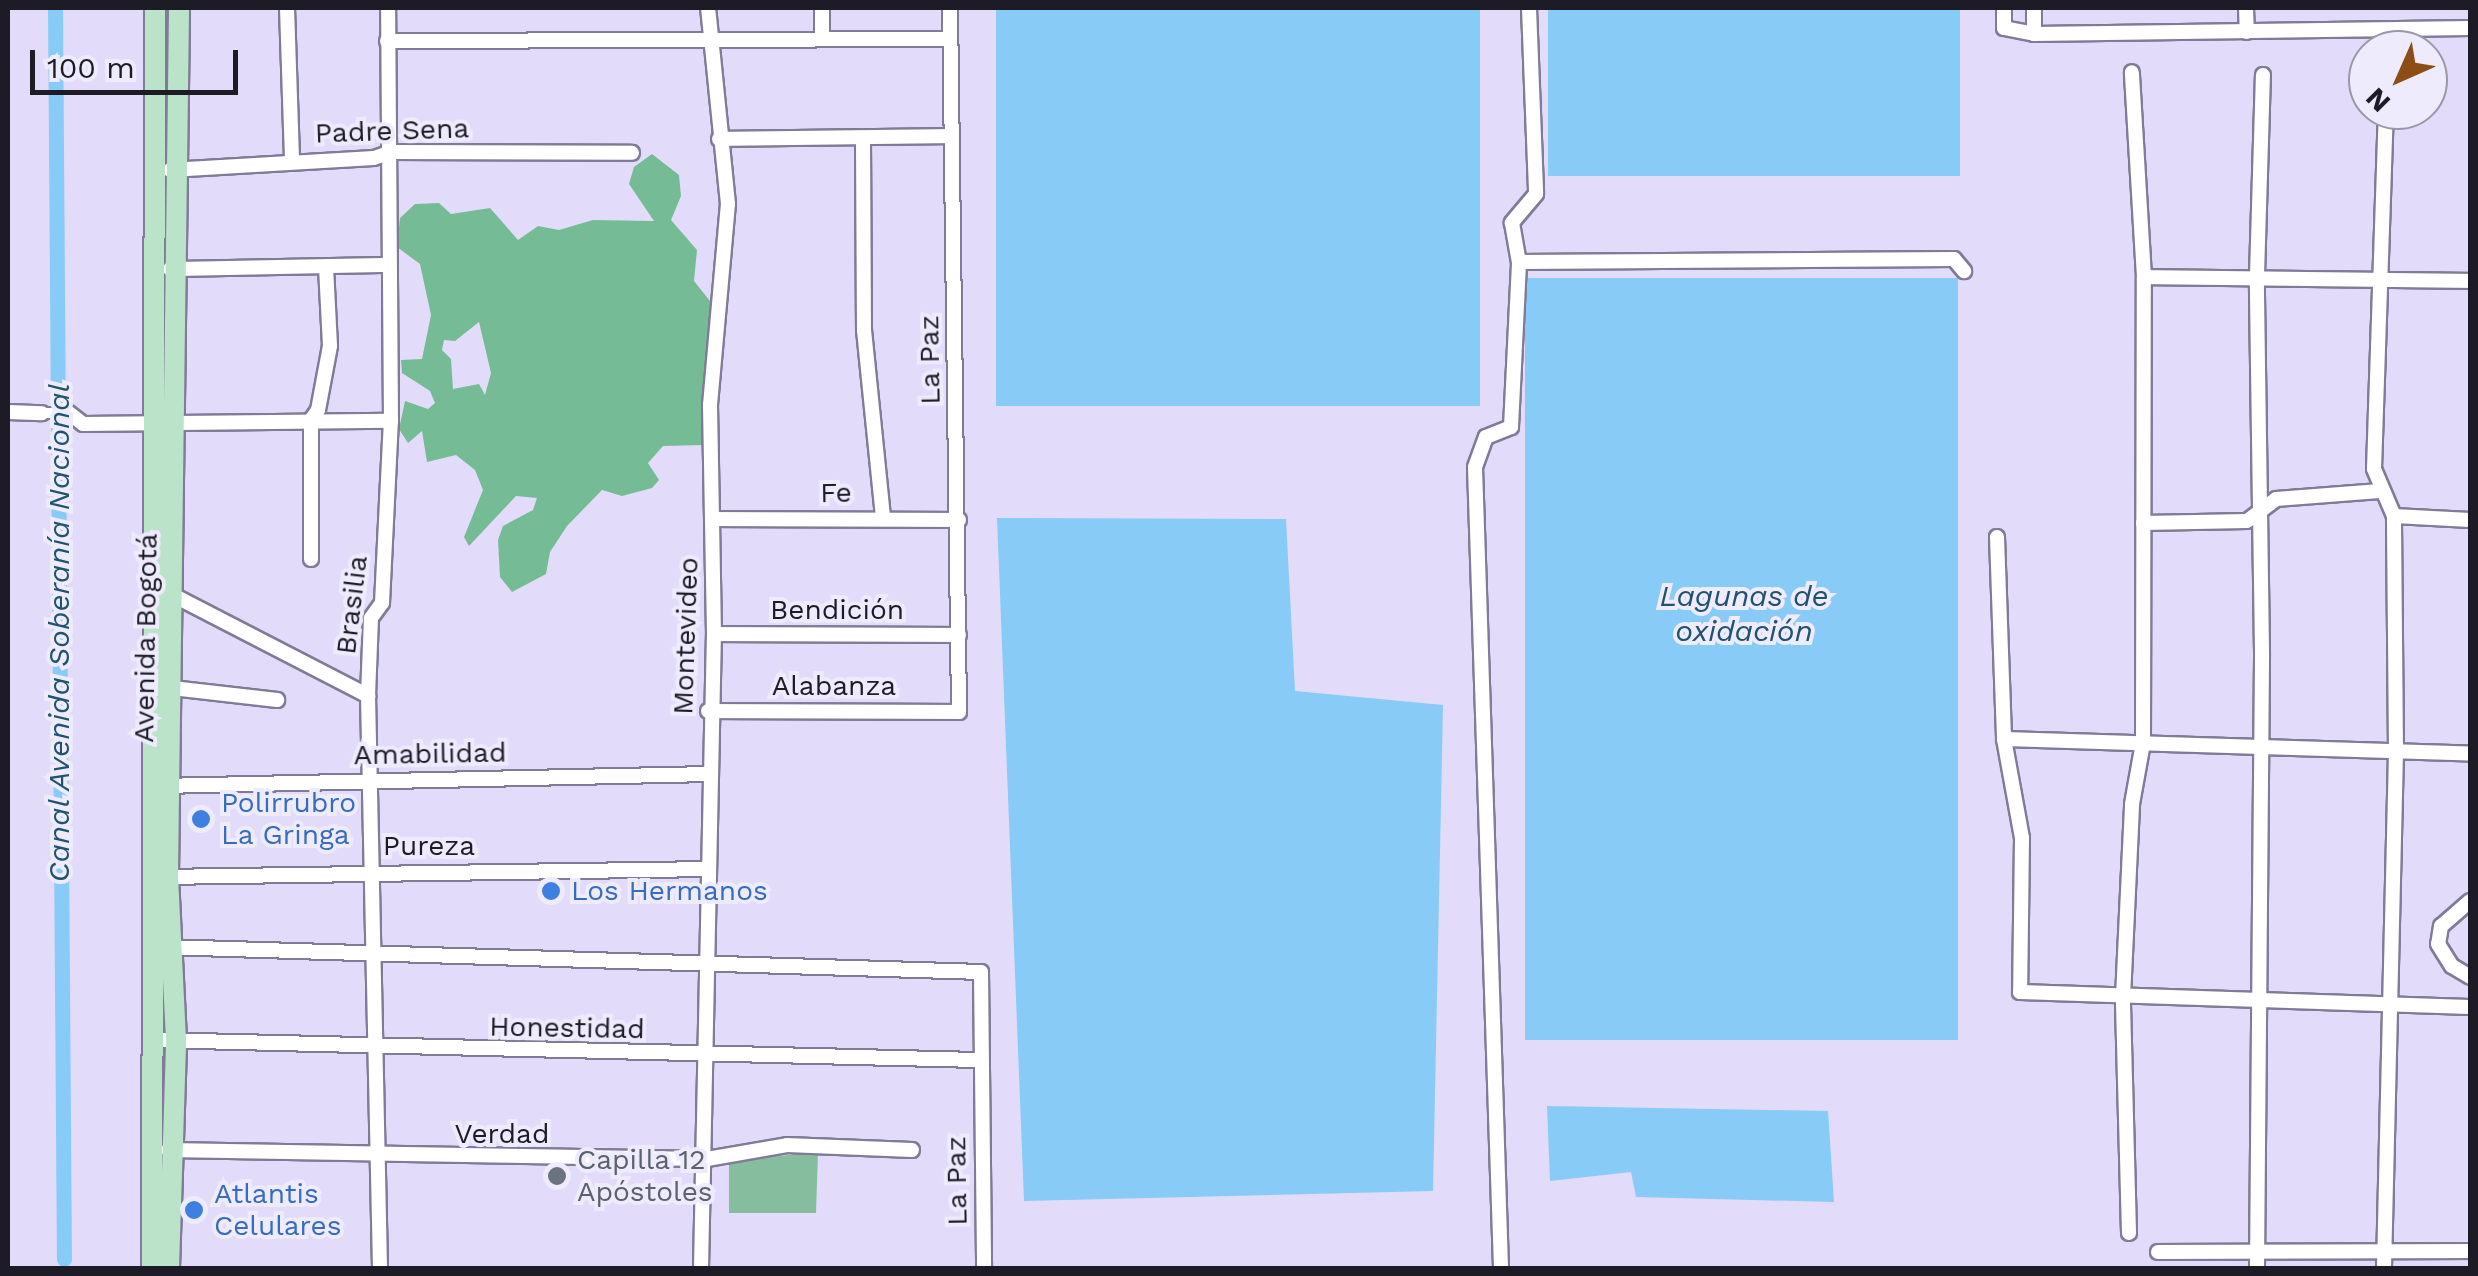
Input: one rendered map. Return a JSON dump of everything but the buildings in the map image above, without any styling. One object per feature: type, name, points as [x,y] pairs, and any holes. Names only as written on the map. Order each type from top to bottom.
[{"type":"main road","name":"Avenida Bogotá","points":[[154,8],[154,268],[166,424],[166,591],[160,877],[148,947],[165,1040]]},
{"type":"main road","name":"Avenida Bogotá","points":[[166,424],[180,269],[179,8]]},
{"type":"main road","name":"Avenida Bogotá","points":[[162,786],[172,688],[166,591]]},
{"type":"main road","name":"Avenida Bogotá","points":[[152,1268],[162,1150],[170,947],[160,877]]},
{"type":"main road","name":"Avenida Bogotá","points":[[162,1150],[169,1268]]},
{"type":"street","points":[[287,8],[292,160]]},
{"type":"street","name":"Brasilia","points":[[380,1268],[380,1048],[368,696],[371,618],[382,603],[390,421],[388,8]]},
{"type":"street","name":"Montevideo","points":[[700,1268],[707,1159],[708,711],[714,634],[710,405],[728,238],[708,8]]},
{"type":"street","points":[[822,8],[822,38]]},
{"type":"street","name":"La Paz","points":[[950,8],[959,712]]},
{"type":"street","points":[[1501,1268],[1475,466],[1486,437],[1511,427],[1518,262],[1512,223],[1536,194],[1529,8]]},
{"type":"street","points":[[2004,8],[2004,28],[2034,34],[2470,28]]},
{"type":"street","points":[[2034,8],[2034,34]]},
{"type":"street","points":[[2246,8],[2246,32]]},
{"type":"street","points":[[388,41],[948,39]]},
{"type":"street","points":[[2129,1234],[2124,997],[2132,804],[2143,743],[2144,523],[2144,278],[2132,72]]},
{"type":"street","points":[[2257,1268],[2262,751],[2257,274],[2263,75]]},
{"type":"street","points":[[2384,1268],[2387,1002],[2396,751],[2394,516],[2374,469],[2377,277],[2385,130]]},
{"type":"street","points":[[719,139],[863,141],[949,136]]},
{"type":"street","points":[[863,141],[864,330],[883,518]]},
{"type":"street","name":"Padre Sena","points":[[154,170],[374,158],[391,152],[632,153]]},
{"type":"street","points":[[1518,262],[1954,259],[1964,271]]},
{"type":"street","points":[[154,268],[388,265]]},
{"type":"street","points":[[311,558],[310,420],[318,410],[330,346],[326,268]]},
{"type":"street","points":[[2144,278],[2257,274],[2470,280]]},
{"type":"street","points":[[8,412],[69,413],[83,424],[390,421]]},
{"type":"street","points":[[2144,523],[2247,520],[2276,499],[2380,490]]},
{"type":"street","points":[[2394,516],[2470,520]]},
{"type":"street","name":"Fe","points":[[713,518],[959,520]]},
{"type":"street","points":[[1997,537],[2004,739],[2022,838],[2020,992],[2470,1007]]},
{"type":"street","points":[[166,591],[368,696]]},
{"type":"street","name":"Bendición","points":[[714,634],[959,635]]},
{"type":"street","points":[[172,688],[277,700]]},
{"type":"street","name":"Alabanza","points":[[708,711],[959,712]]},
{"type":"street","points":[[2004,739],[2262,751],[2470,754]]},
{"type":"street","name":"Amabilidad","points":[[162,786],[709,774]]},
{"type":"street","name":"Pureza","points":[[160,877],[709,869]]},
{"type":"street","points":[[2470,901],[2441,926],[2438,944],[2452,966],[2470,977]]},
{"type":"street","points":[[148,947],[706,958]]},
{"type":"street","name":"La Paz","points":[[706,958],[981,972],[984,1268]]},
{"type":"street","name":"Honestidad","points":[[165,1040],[980,1060]]},
{"type":"street","name":"Verdad","points":[[162,1150],[375,1151],[381,1158],[707,1159],[787,1145],[912,1150]]},
{"type":"street","points":[[2158,1252],[2470,1251]]},
{"type":"green space","points":[[652,154],[679,175],[681,196],[671,220],[697,250],[694,281],[714,306],[704,445],[663,446],[648,463],[659,480],[652,488],[622,496],[602,490],[567,526],[550,552],[546,574],[512,592],[500,577],[498,540],[503,526],[533,510],[537,498],[516,496],[469,546],[464,537],[483,490],[475,470],[456,455],[427,462],[422,431],[408,443],[399,429],[405,401],[428,409],[435,403],[430,391],[402,373],[401,360],[422,359],[431,315],[420,264],[397,247],[400,218],[415,204],[439,203],[451,214],[490,208],[518,240],[538,226],[559,230],[593,220],[654,221],[629,184],[634,167]],"holes":[[[479,322],[491,373],[485,395],[479,384],[453,389],[451,359],[442,350],[444,340],[455,341]]]},
{"type":"green space","points":[[818,1152],[816,1213],[729,1213],[729,1161]]},
{"type":"water","points":[[996,8],[1480,8],[1480,406],[996,406]]},
{"type":"water","points":[[1548,8],[1960,8],[1960,176],[1548,176]]},
{"type":"water","name":"Lagunas de oxidación","points":[[1525,278],[1958,278],[1958,1040],[1525,1040]]},
{"type":"water","points":[[997,518],[1286,519],[1295,691],[1443,705],[1433,1191],[1024,1201]]},
{"type":"water","points":[[1547,1106],[1828,1111],[1834,1202],[1636,1197],[1631,1172],[1550,1181]]},
{"type":"waterway","name":"Canal Avenida Soberanía Nacional","points":[[55,8],[64,1259]]},
{"type":"place","name":"Polirrubro La Gringa","points":[[201,819]]},
{"type":"place","name":"Los Hermanos","points":[[551,891]]},
{"type":"place","name":"Capilla 12 Apóstoles","points":[[557,1176]]},
{"type":"place","name":"Atlantis Celulares","points":[[194,1210]]}]
